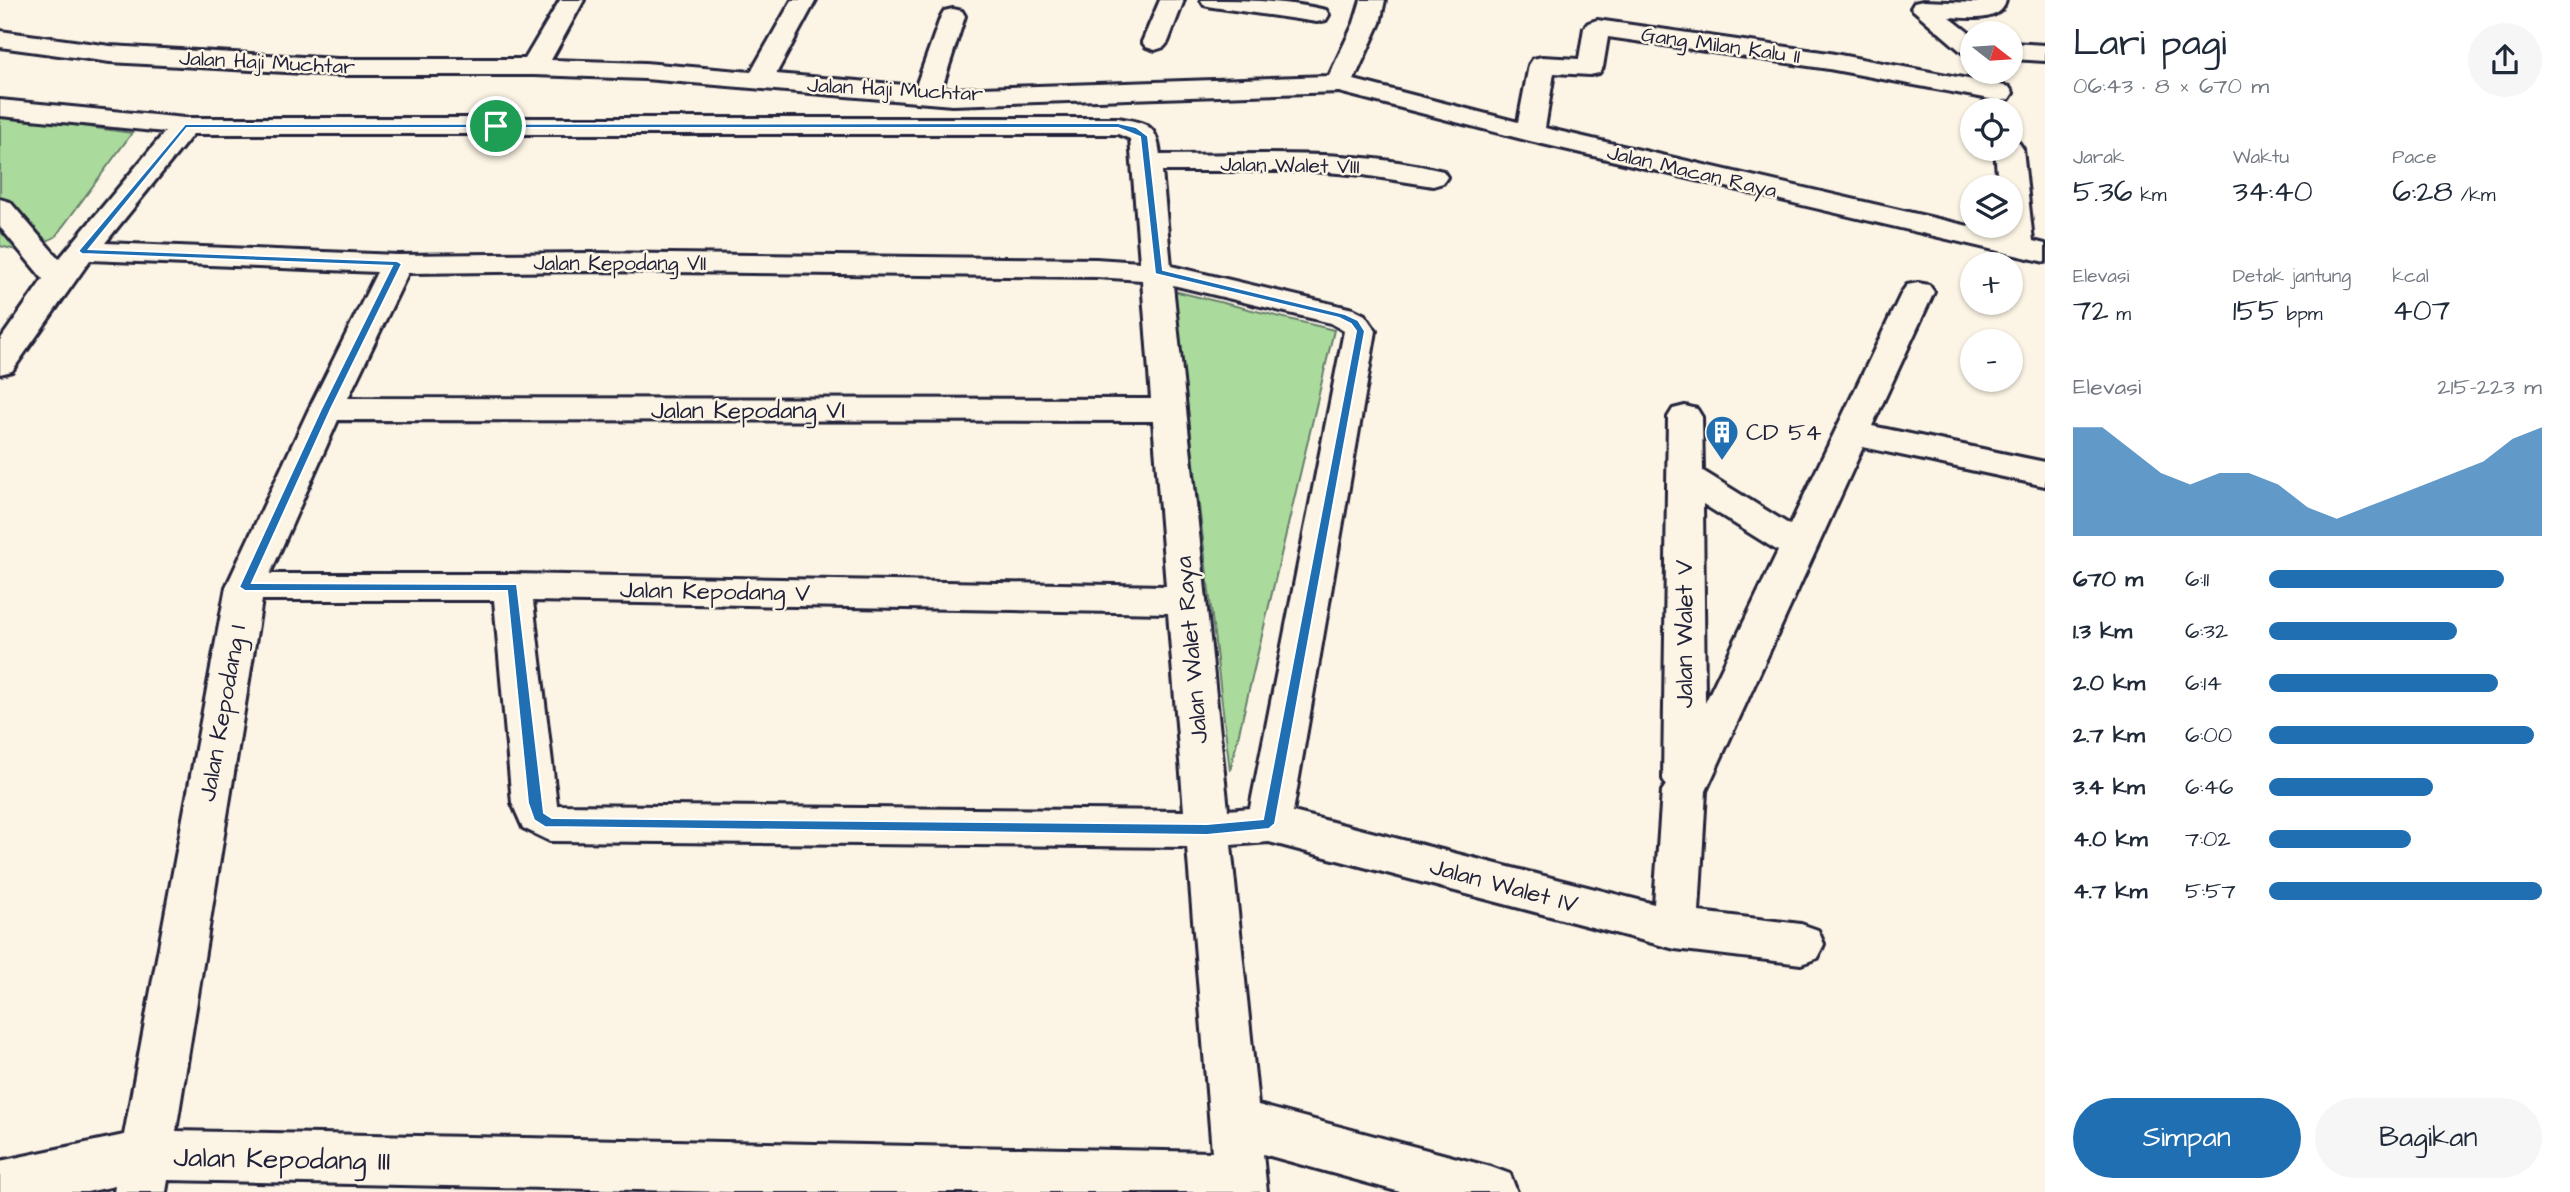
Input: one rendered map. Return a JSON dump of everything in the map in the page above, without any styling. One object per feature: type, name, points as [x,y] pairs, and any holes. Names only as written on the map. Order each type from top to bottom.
[{"type":"street","points":[[534,67],[572,0]]},
{"type":"street","points":[[759,80],[802,9],[804,0]]},
{"type":"street","points":[[1155,42],[1172,0]]},
{"type":"street","points":[[1213,0],[1317,15]]},
{"type":"street","points":[[1339,84],[1367,23],[1373,0]]},
{"type":"street","points":[[1960,38],[1923,8],[1980,11],[1994,4],[1994,0]]},
{"type":"street","points":[[927,94],[953,16]]},
{"type":"street","name":"Gang Milan Kalu II","points":[[1530,133],[1542,65],[1590,67],[1597,28],[1829,61],[1998,92]]},
{"type":"street","name":"Jalan Haji Muchtar","points":[[0,39],[110,54],[324,66],[534,67],[645,71],[952,97],[1339,84]]},
{"type":"street","points":[[2023,52],[2045,53]]},
{"type":"street","name":"Jalan Macan Raya","points":[[1339,84],[1530,133],[2032,250]]},
{"type":"street","points":[[0,108],[185,126]]},
{"type":"street","points":[[0,364],[59,279],[185,126]]},
{"type":"street","name":"Jalan Walet Raya","points":[[185,126],[1118,126],[1133,129],[1144,136],[1240,1185]]},
{"type":"street","points":[[2012,161],[2032,250]]},
{"type":"street","name":"Jalan Walet VIII","points":[[1147,163],[1313,163],[1363,166],[1433,177]]},
{"type":"street","points":[[0,208],[59,279]]},
{"type":"street","name":"Jalan Kepodang VII","points":[[82,251],[397,264],[591,262],[1041,267],[1158,272],[1342,316],[1354,322],[1360,331],[1269,824]]},
{"type":"street","name":"Jalan Kepodang I","points":[[142,1173],[245,587],[326,409],[397,264]]},
{"type":"street","name":"Jalan Walet V","points":[[1684,791],[1918,292]]},
{"type":"street","name":"Jalan Kepodang VI","points":[[326,409],[1170,410]]},
{"type":"street","name":"Jalan Walet V","points":[[1675,929],[1684,791],[1685,417]]},
{"type":"street","points":[[1851,433],[2045,474]]},
{"type":"street","points":[[1684,477],[1797,546]]},
{"type":"street","name":"Jalan Kepodang V","points":[[245,587],[513,587],[1186,600]]},
{"type":"street","name":"Jalan Walet IV","points":[[513,587],[534,803],[538,816],[550,823],[1207,829],[1269,824],[1675,929],[1801,944]]},
{"type":"street","points":[[1234,1122],[1491,1192]]},
{"type":"street","name":"Jalan Kepodang III","points":[[0,1186],[142,1173],[1240,1185]]},
{"type":"green space","points":[[0,115],[132,133],[55,237],[24,252],[0,246]]},
{"type":"green space","points":[[1174,291],[1334,330],[1230,771]]},
{"type":"place","name":"CD 54","points":[[1722,462]]},
{"type":"route","points":[[185,126],[496,126],[1118,126],[1133,129],[1144,136],[1158,272],[1342,316],[1354,322],[1360,331],[1269,824],[1207,829],[550,823],[538,816],[534,803],[513,587],[245,587],[326,409],[397,264],[82,251],[185,126]]}]
